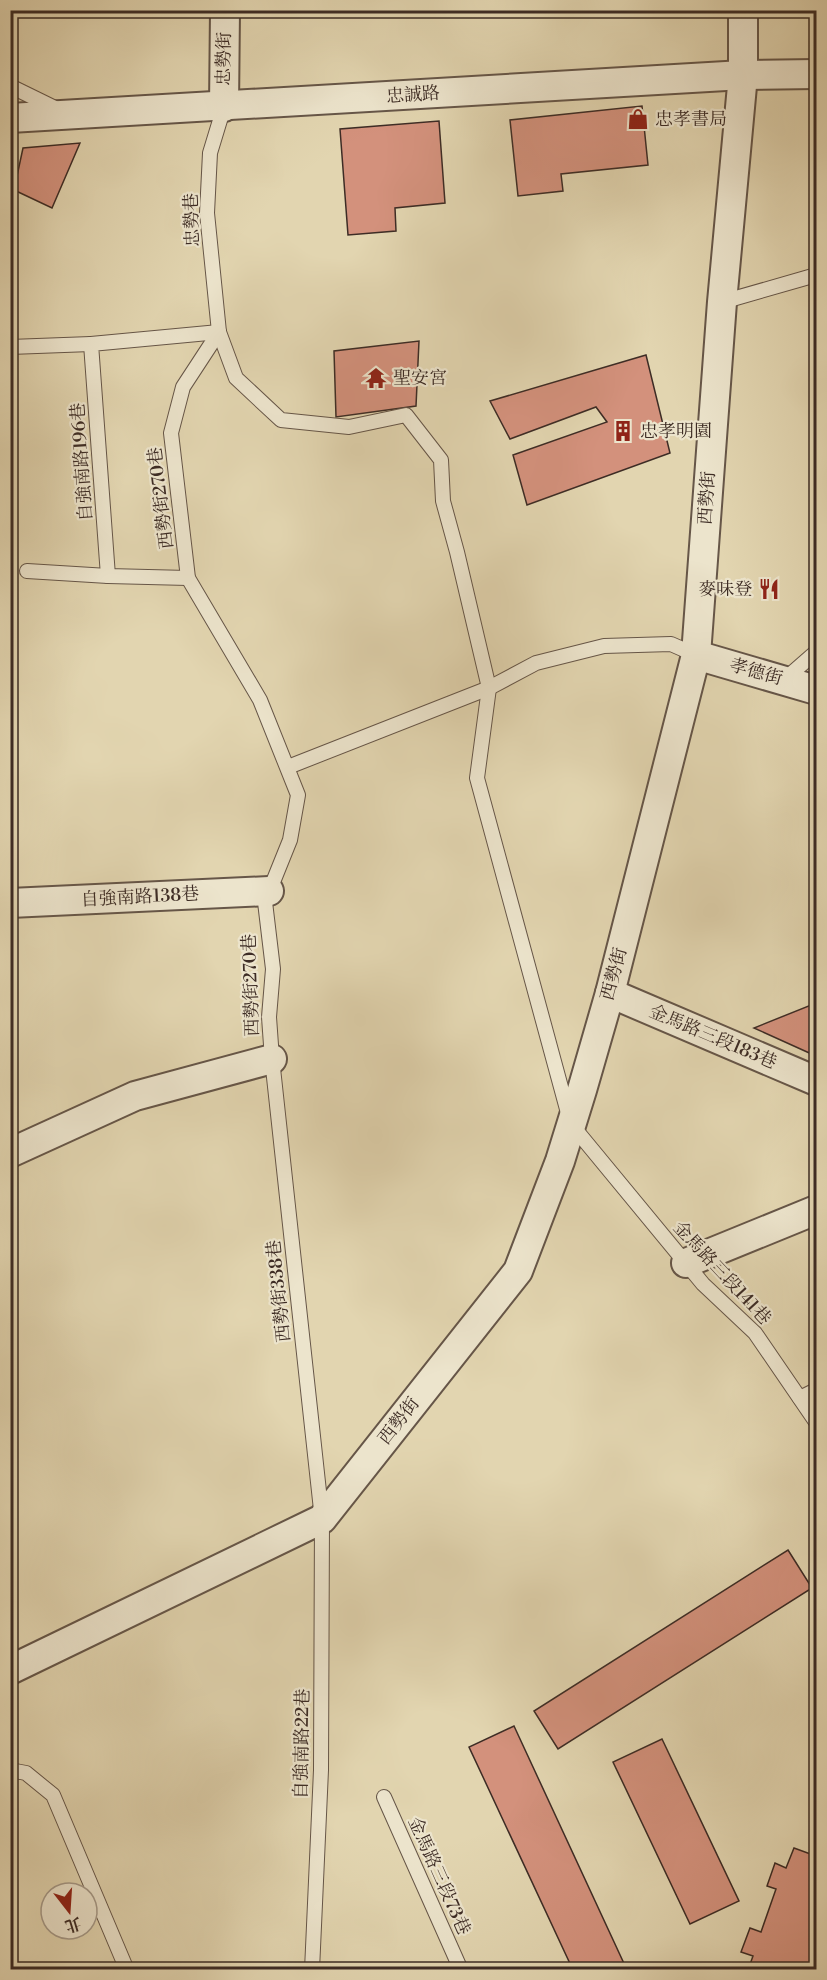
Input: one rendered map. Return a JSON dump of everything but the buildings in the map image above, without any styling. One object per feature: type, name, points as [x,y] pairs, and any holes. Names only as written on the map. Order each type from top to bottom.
[{"type":"street","name":"忠勢街","points":[[224,107],[225,10]]},
{"type":"street","name":"西勢街","points":[[10,1670],[321,1519],[518,1271],[560,1161],[610,993],[696,656],[722,302],[743,75],[743,10]]},
{"type":"street","name":"忠誠路","points":[[10,118],[743,75],[816,74]]},
{"type":"street","name":"孝德街","points":[[696,656],[816,690]]},
{"type":"street","name":"自強南路138巷","points":[[10,903],[269,891]]},
{"type":"street","name":"金馬路三段183巷","points":[[610,993],[816,1081]]},
{"type":"street","points":[[10,1153],[135,1096],[272,1059]]},
{"type":"street","points":[[686,1263],[816,1210]]},
{"type":"lane","points":[[10,86],[69,115]]},
{"type":"lane","name":"忠勢巷","points":[[219,333],[207,213],[210,153],[224,107]]},
{"type":"lane","points":[[722,302],[816,275]]},
{"type":"lane","points":[[10,347],[91,344],[219,333],[236,378],[281,420],[349,427],[406,415],[428,441],[441,460],[443,501],[458,552],[489,688],[477,778],[571,1124]]},
{"type":"lane","name":"西勢街270巷","points":[[219,333],[183,387],[171,433],[188,578],[260,700],[298,795],[290,840],[265,902],[273,969],[269,1017],[272,1059]]},
{"type":"lane","name":"自強南路196巷","points":[[91,344],[108,576]]},
{"type":"lane","points":[[27,571],[188,578]]},
{"type":"lane","points":[[288,768],[489,688],[536,663],[604,646],[671,644],[696,656]]},
{"type":"lane","points":[[783,680],[816,652]]},
{"type":"lane","name":"西勢街338巷","points":[[272,1059],[321,1519]]},
{"type":"lane","name":"金馬路三段141巷","points":[[571,1124],[703,1284],[755,1333],[816,1422]]},
{"type":"lane","points":[[800,1398],[816,1390]]},
{"type":"lane","name":"自強南路22巷","points":[[312,1970],[321,1770],[321,1519]]},
{"type":"lane","points":[[10,1770],[26,1773],[52,1795],[127,1970]]},
{"type":"lane","name":"金馬路三段73巷","points":[[384,1797],[461,1970]]},
{"type":"place","name":"忠孝書局","points":[[638,119]]},
{"type":"place","name":"聖安宮","points":[[376,378]]},
{"type":"place","name":"忠孝明園","points":[[623,431]]},
{"type":"place","name":"麥味登","points":[[769,589]]}]
